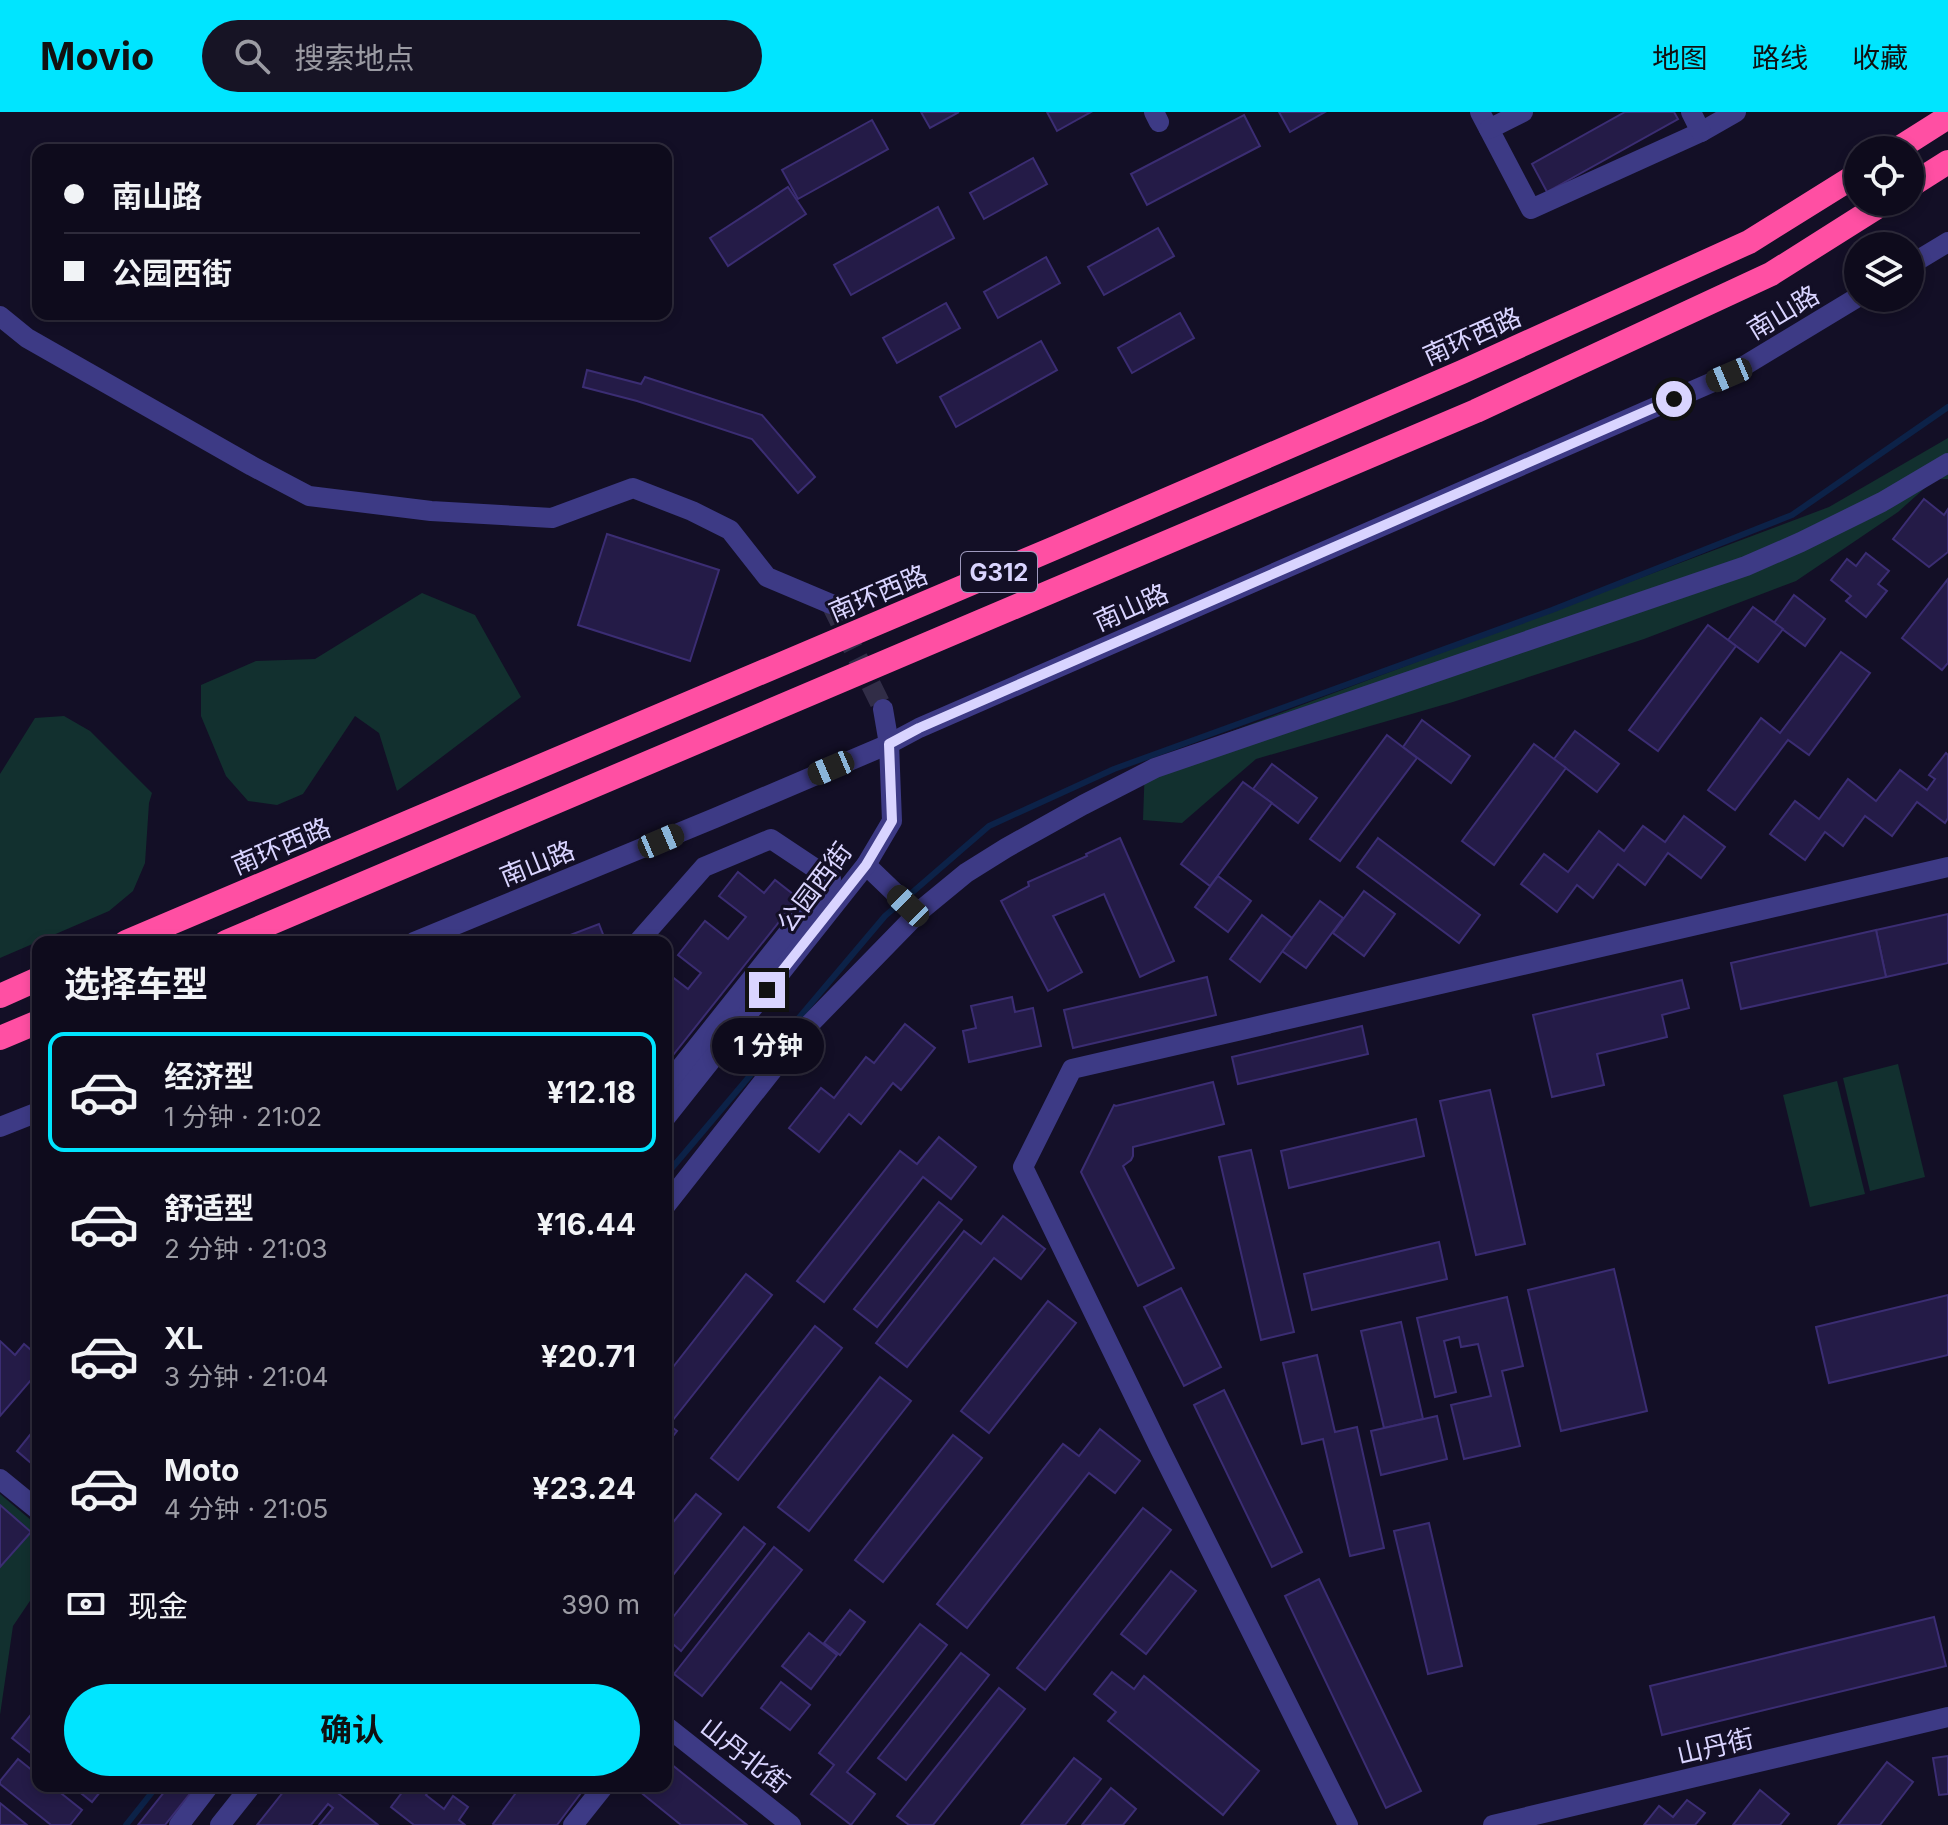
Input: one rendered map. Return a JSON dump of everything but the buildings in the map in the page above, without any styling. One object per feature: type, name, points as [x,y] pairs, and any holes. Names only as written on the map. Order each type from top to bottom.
[{"type":"highway","points":[[1918,136],[1948,117]]},
{"type":"highway","points":[[1924,177],[1948,162]]},
{"type":"highway","name":"南环西路","points":[[140,936],[1462,372],[1749,242],[1844,183]]},
{"type":"highway","name":"G312","points":[[240,936],[1476,411],[1771,274],[1863,216]]},
{"type":"highway","points":[[0,996],[32,982]]},
{"type":"highway","points":[[0,1038],[32,1025]]},
{"type":"street","points":[[1523,112],[1485,121],[1531,209],[1701,132],[1736,112]]},
{"type":"street","points":[[1691,112],[1701,132]]},
{"type":"street","points":[[1924,257],[1948,242]]},
{"type":"street","name":"南山路","points":[[429,936],[889,744],[933,722],[1729,375],[1844,305]]},
{"type":"street","points":[[0,316],[27,338],[309,496],[431,511],[552,518],[633,488],[730,530],[767,577],[831,604]]},
{"type":"street","points":[[672,1197],[804,1030],[913,910],[1006,848],[1155,768],[1746,566],[1882,502],[1948,463]]},
{"type":"street","name":"公园西街","points":[[672,1110],[874,873],[892,821],[889,744],[883,709]]},
{"type":"street","points":[[643,936],[704,867],[771,839],[831,879],[672,1078]]},
{"type":"street","points":[[1348,1825],[1023,1167],[1072,1069],[1948,867]]},
{"type":"street","points":[[874,873],[913,910]]},
{"type":"street","points":[[0,1127],[32,1114]]},
{"type":"street","points":[[0,1479],[32,1505]]},
{"type":"street","name":"山丹街","points":[[1493,1825],[1948,1717]]},
{"type":"street","name":"山丹北街","points":[[672,1731],[791,1825]]},
{"type":"street","points":[[179,1825],[204,1792]]},
{"type":"street","points":[[220,1825],[246,1792]]},
{"type":"street","points":[[573,1825],[597,1792]]},
{"type":"green space","points":[[1948,438],[1948,479],[1935,479],[1898,512],[1796,581],[1644,639],[1453,702],[1256,759],[1182,823],[1143,820],[1145,764],[1829,507]]},
{"type":"green space","points":[[422,593],[475,615],[521,697],[397,791],[379,733],[355,716],[303,794],[277,805],[248,801],[226,776],[201,716],[201,685],[256,661],[315,659]]},
{"type":"green space","points":[[64,716],[90,731],[152,793],[145,863],[133,891],[109,911],[51,936],[32,936],[32,944],[0,958],[0,774],[35,718]]},
{"type":"green space","points":[[1898,1064],[1925,1177],[1870,1191],[1843,1078]]},
{"type":"green space","points":[[1837,1081],[1865,1194],[1810,1207],[1783,1095]]},
{"type":"green space","points":[[0,1494],[32,1521],[32,1598],[13,1626],[0,1715]]},
{"type":"waterway","points":[[672,1168],[885,916],[989,826],[1114,769],[1552,610],[1792,515],[1948,407]]},
{"type":"waterway","points":[[126,1825],[152,1792]]},
{"type":"tunnel","points":[[831,604],[883,709]]},
{"type":"route","points":[[767,990],[866,865],[892,821],[889,744],[919,728],[1674,399]]}]
